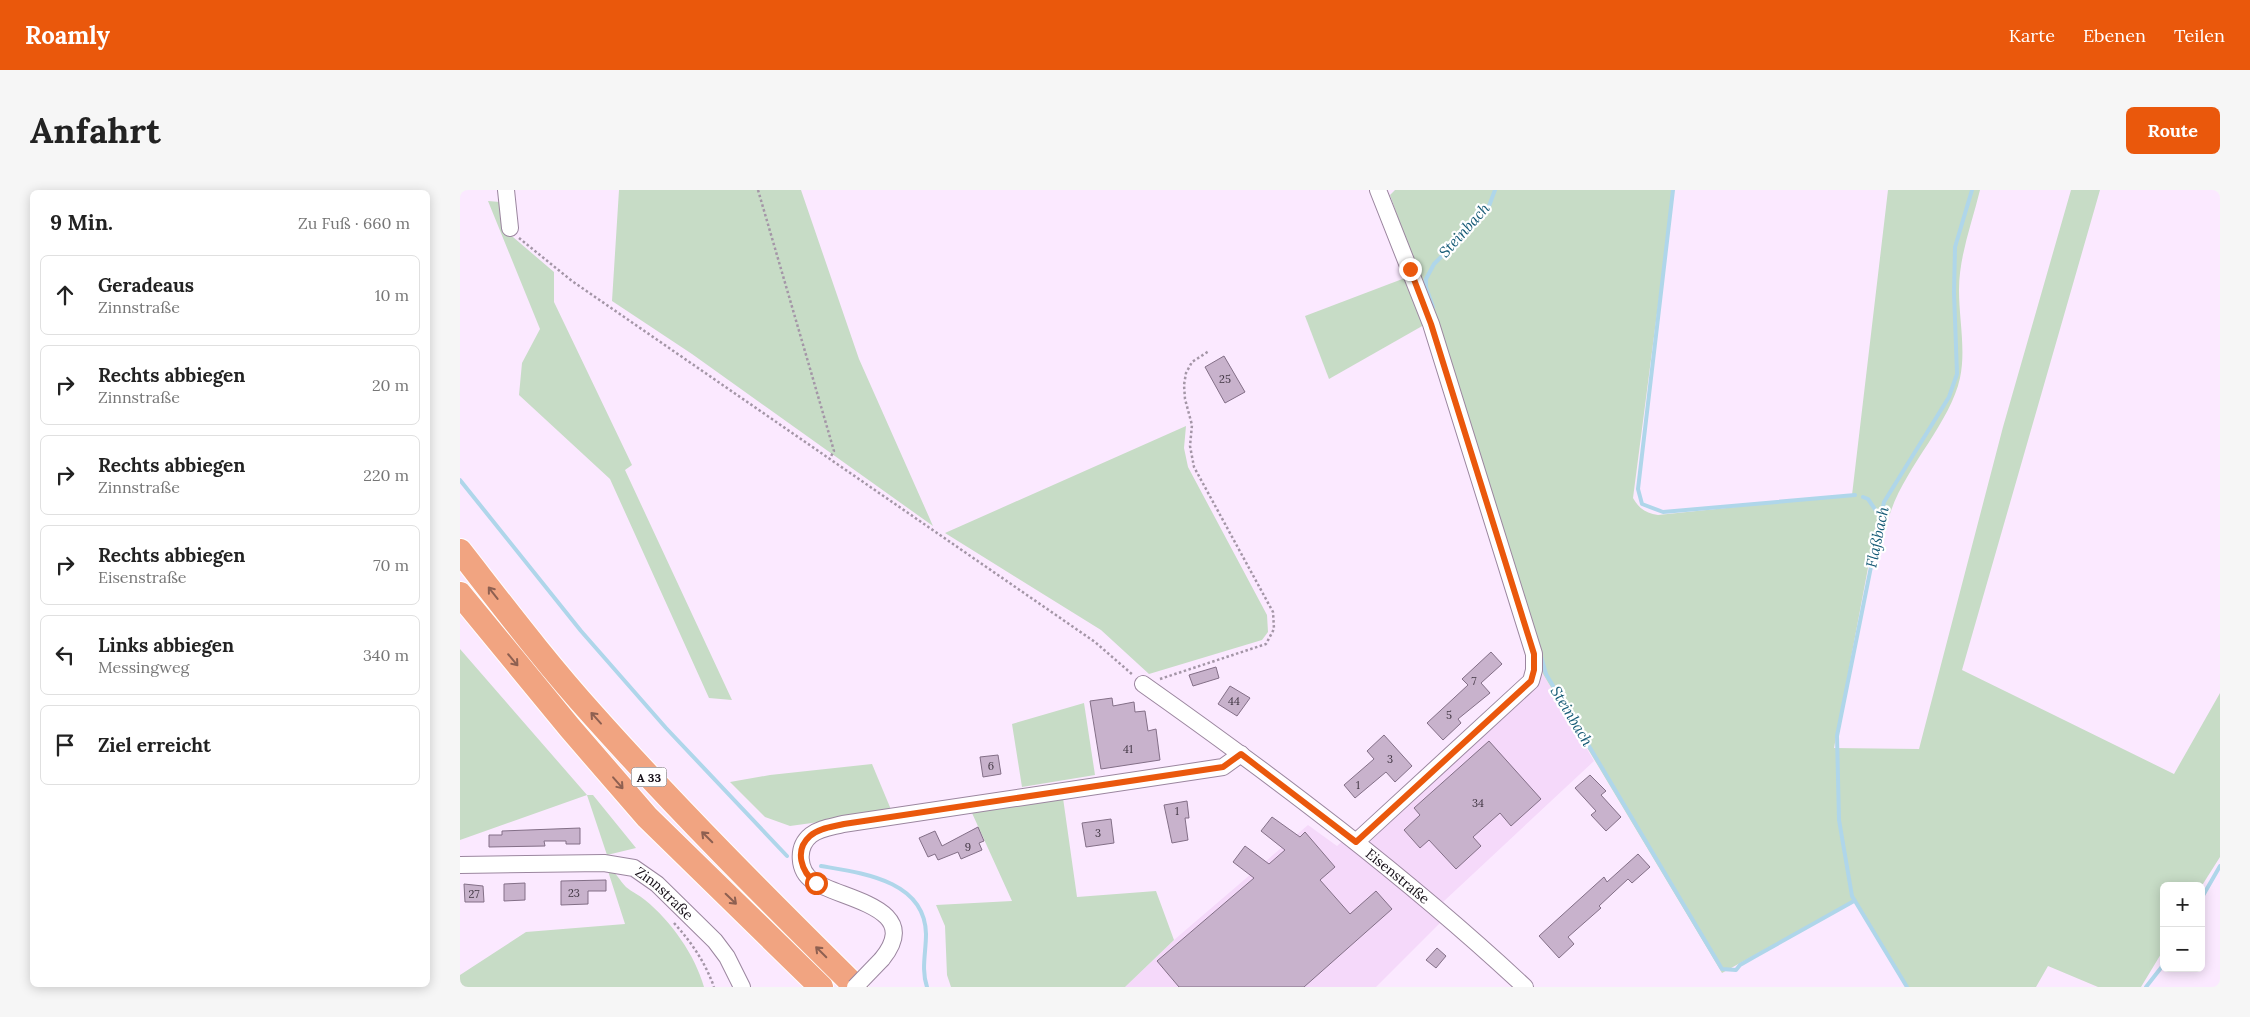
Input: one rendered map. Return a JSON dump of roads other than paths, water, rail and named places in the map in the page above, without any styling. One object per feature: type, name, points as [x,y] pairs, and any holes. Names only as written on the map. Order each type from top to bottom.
[{"type":"highway","name":"A 33","points":[[460,551],[592,714],[674,803],[855,987]]},
{"type":"highway","name":"A 33","points":[[460,594],[570,728],[647,817],[821,987]]},
{"type":"street","points":[[506,190],[510,228]]},
{"type":"street","points":[[1356,842],[1531,681],[1534,670],[1534,654],[1431,324],[1378,190]]},
{"type":"street","name":"Eisenstraße","points":[[1144,684],[1241,754],[1356,842],[1525,987]]},
{"type":"street","points":[[855,987],[889,950],[893,935],[889,919],[884,913],[869,904],[816,883],[803,869],[801,860],[803,846],[810,836],[819,830],[844,824],[1223,767],[1241,754]]},
{"type":"street","name":"Zinnstraße","points":[[460,865],[604,862],[634,868],[657,884],[715,941],[727,957],[742,987]]},
{"type":"waterway","name":"Steinbach","points":[[1433,307],[1426,287],[1426,279],[1434,264],[1461,232],[1489,206],[1495,190]]},
{"type":"waterway","points":[[1673,190],[1638,489],[1642,504],[1663,512],[1855,495]]},
{"type":"waterway","name":"Flaßbach","points":[[1907,987],[1852,896],[1839,820],[1837,736],[1884,502],[1949,397],[1957,374],[1954,293],[1955,247],[1972,190]]},
{"type":"waterway","points":[[460,480],[581,631],[666,728],[787,856]]},
{"type":"waterway","points":[[1863,497],[1868,499],[1881,518]]},
{"type":"waterway","name":"Steinbach","points":[[1541,656],[1546,674],[1722,969],[1736,970],[1740,965],[1854,901]]},
{"type":"waterway","points":[[821,866],[872,876],[888,882],[903,891],[915,902],[923,916],[926,934],[924,967],[927,987]]},
{"type":"waterway","points":[[2205,892],[2220,866]]},
{"type":"waterway","points":[[2146,987],[2160,969]]}]
